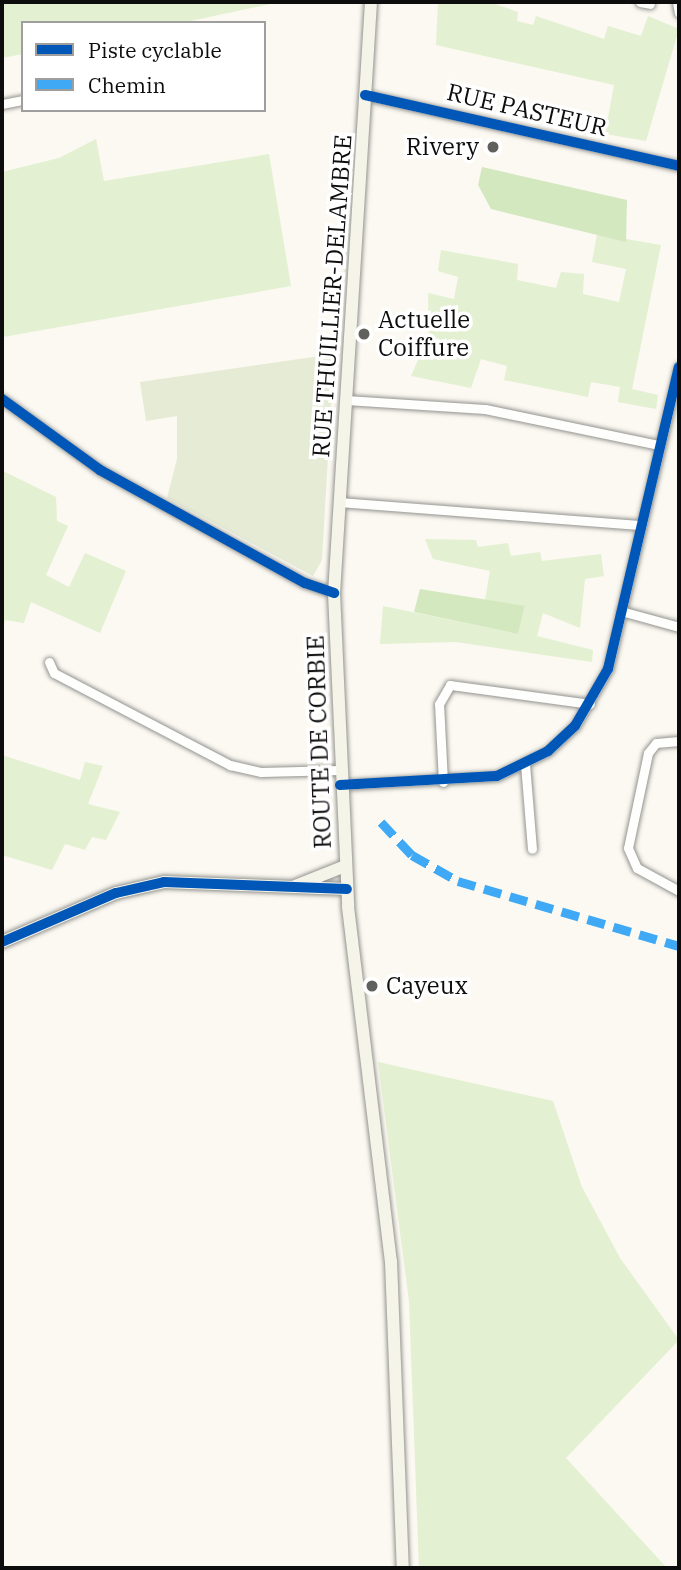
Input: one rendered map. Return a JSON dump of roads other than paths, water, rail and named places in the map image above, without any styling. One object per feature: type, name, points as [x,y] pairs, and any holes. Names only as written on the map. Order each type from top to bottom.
[{"type":"main road","name":"RUE THUILLIER-DELAMBRE","points":[[334,593],[371,2]]},
{"type":"main road","name":"ROUTE DE CORBIE","points":[[334,593],[346,889],[391,1261],[403,1568]]},
{"type":"main road","points":[[294,886],[345,866]]},
{"type":"main road","points":[[2,942],[140,885],[346,889]]},
{"type":"street","points":[[677,2],[679,13]]},
{"type":"street","name":"RUE PASTEUR","points":[[365,95],[679,166]]},
{"type":"street","points":[[2,104],[21,100]]},
{"type":"street","points":[[341,785],[443,782],[497,776],[525,764],[562,740],[590,704],[608,669],[679,367]]},
{"type":"street","points":[[2,399],[100,470],[305,583],[334,593]]},
{"type":"street","points":[[346,400],[485,409],[659,445]]},
{"type":"street","points":[[340,502],[641,525]]},
{"type":"street","points":[[621,611],[679,627]]},
{"type":"street","points":[[49,662],[54,673],[230,765],[261,772],[340,771]]},
{"type":"street","points":[[443,782],[439,704],[450,685],[590,704]]},
{"type":"street","points":[[679,741],[656,743],[648,754],[628,848],[637,868],[679,891]]},
{"type":"street","points":[[525,764],[532,849]]},
{"type":"place","name":"Rivery","points":[[493,147]]},
{"type":"place","name":"Actuelle Coiffure","points":[[364,334]]},
{"type":"place","name":"Cayeux","points":[[372,986]]}]
